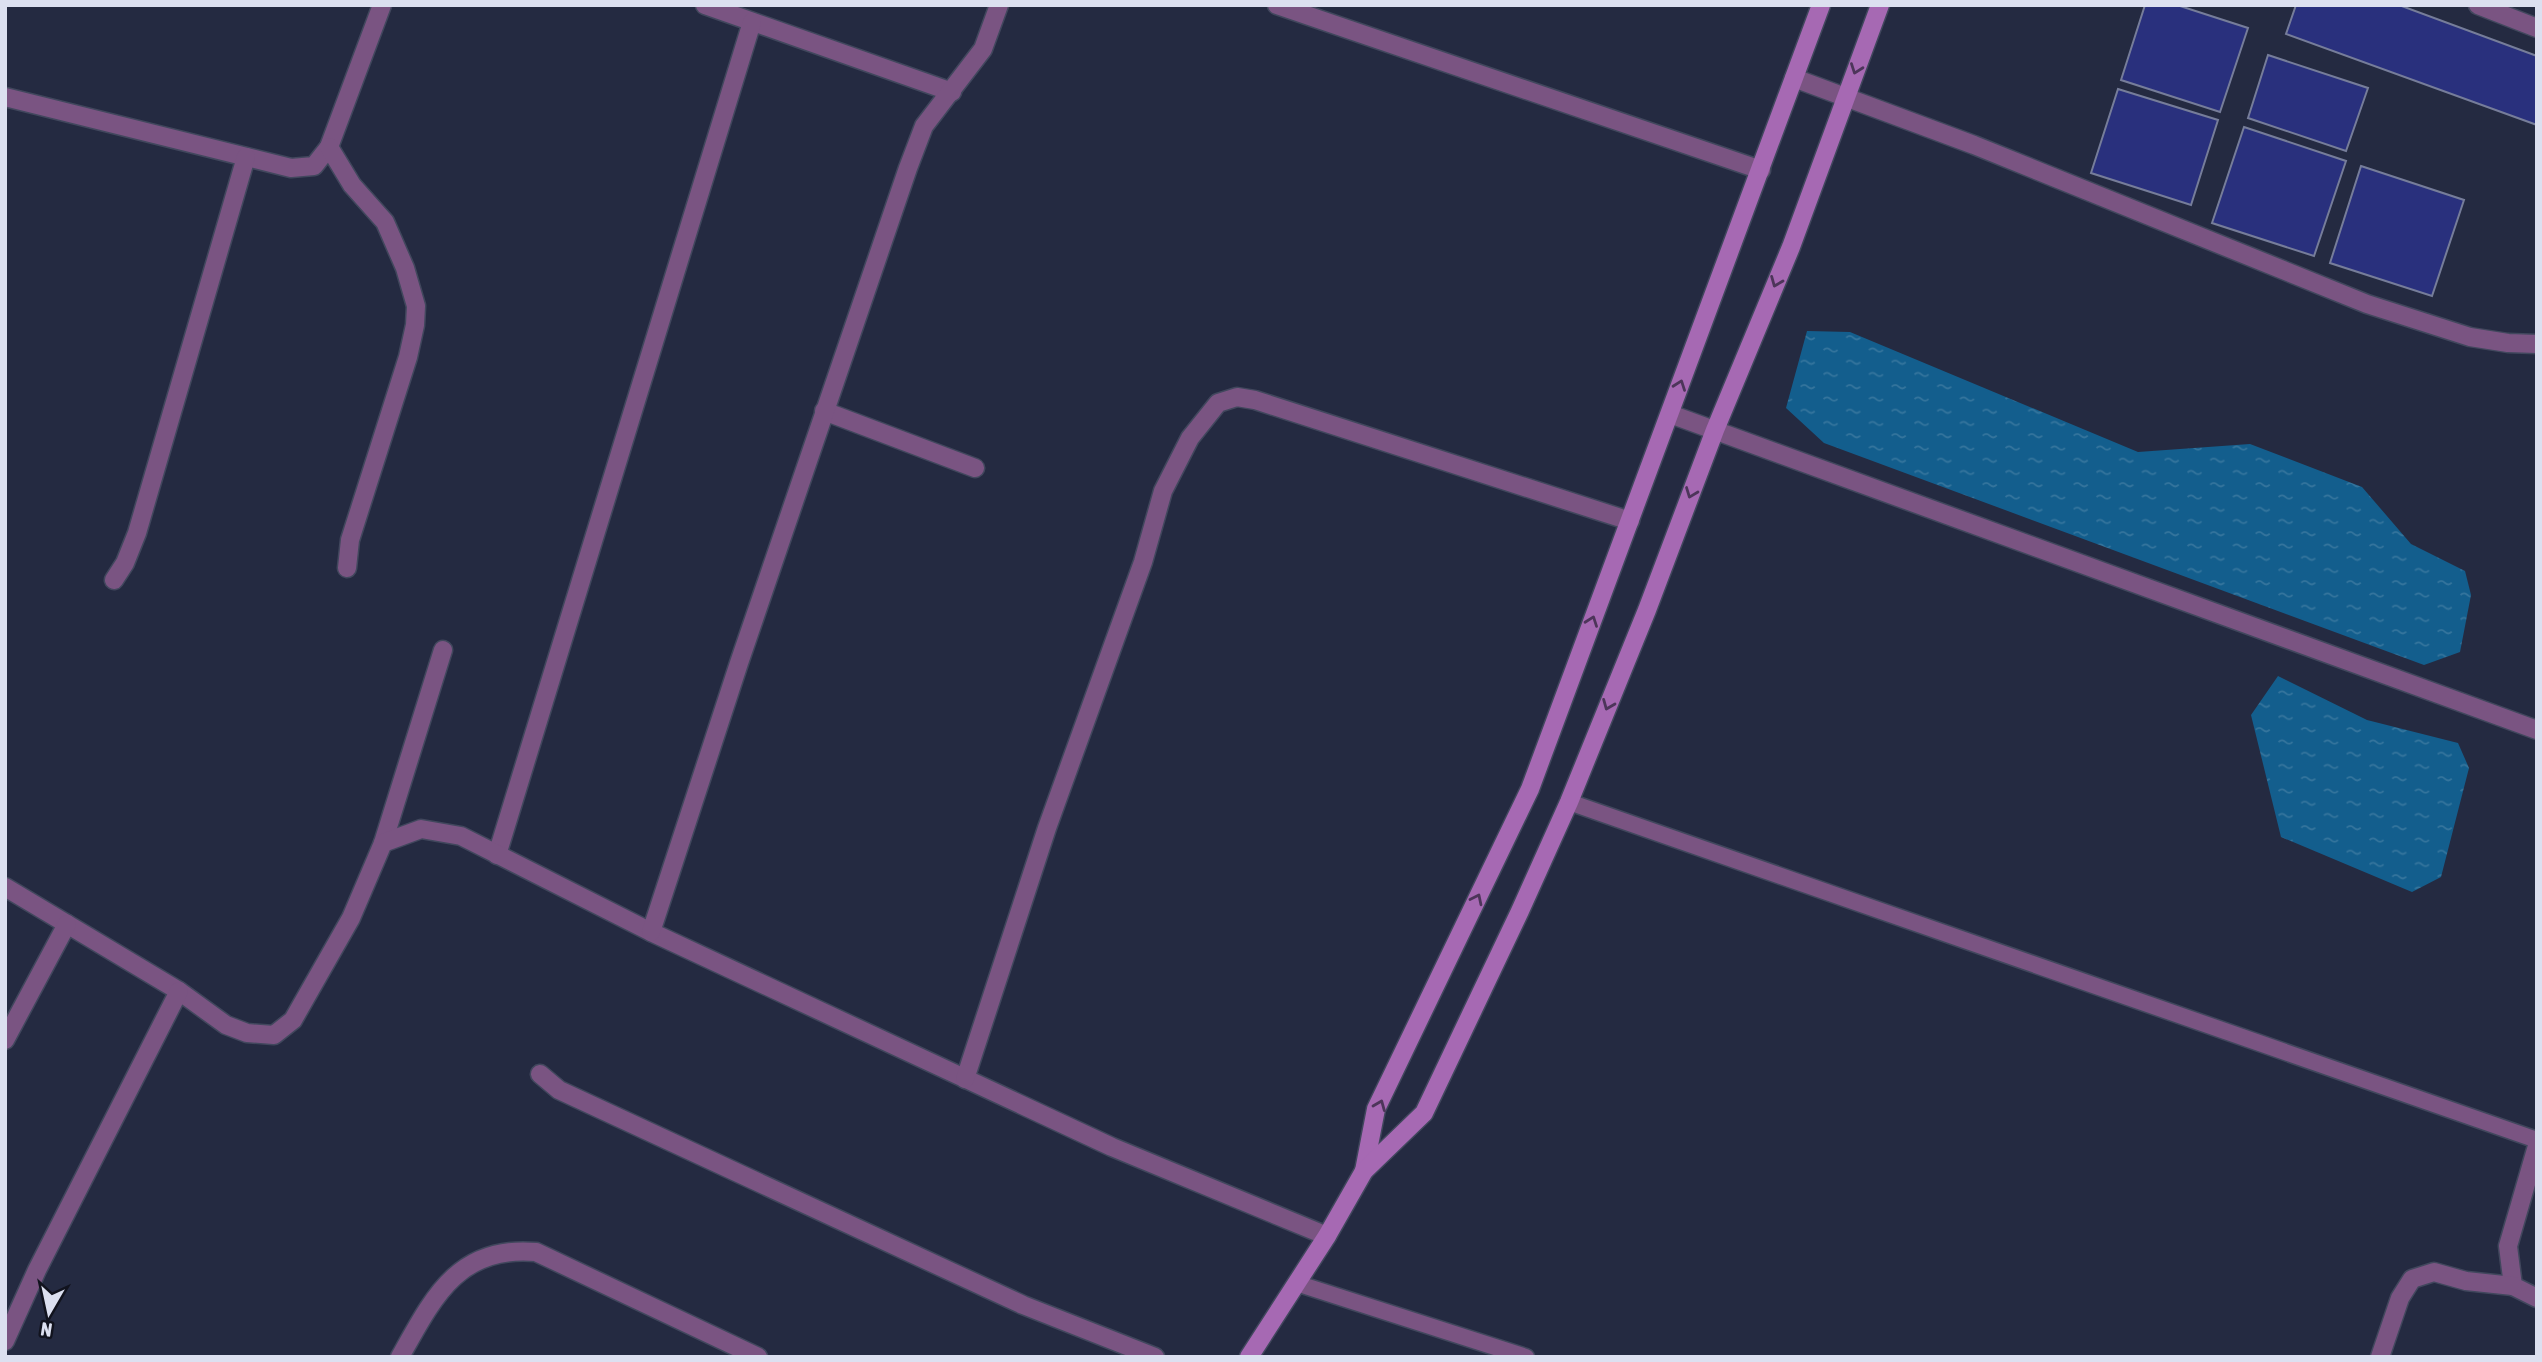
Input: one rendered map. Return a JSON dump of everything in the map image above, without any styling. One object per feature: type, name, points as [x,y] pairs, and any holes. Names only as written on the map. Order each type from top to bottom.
[{"type":"main road","points":[[1364,1171],[1377,1110],[1530,789],[1821,5]]},
{"type":"main road","points":[[1249,1357],[1327,1236],[1364,1171],[1424,1113],[1569,802],[1647,610],[1715,430],[1791,247],[1880,5]]},
{"type":"street","points":[[5,97],[291,168],[314,166],[329,147],[382,5]]},
{"type":"street","points":[[705,5],[952,92]]},
{"type":"street","points":[[651,932],[738,663],[864,290],[920,136],[924,126],[983,49],[999,5]]},
{"type":"street","points":[[1277,5],[1761,170]]},
{"type":"street","points":[[2478,5],[2537,29]]},
{"type":"street","points":[[498,855],[752,22]]},
{"type":"street","points":[[1794,78],[1974,145],[2367,304],[2470,337],[2537,344]]},
{"type":"street","points":[[329,147],[352,185],[384,222],[405,268],[416,306],[415,326],[408,357],[350,540],[347,568]]},
{"type":"street","points":[[114,580],[125,563],[137,533],[246,157]]},
{"type":"street","points":[[965,1079],[1047,828],[1143,562],[1163,491],[1190,438],[1218,403],[1237,397],[1255,400],[1629,521]]},
{"type":"street","points":[[824,411],[975,468]]},
{"type":"street","points":[[1670,414],[2537,730]]},
{"type":"street","points":[[5,887],[179,991],[226,1025],[247,1033],[274,1035],[293,1020],[351,918],[383,843],[443,650]]},
{"type":"street","points":[[383,843],[421,829],[461,836],[651,932],[1112,1147],[1327,1236]]},
{"type":"street","points":[[5,1040],[67,924]]},
{"type":"street","points":[[5,1341],[37,1270],[179,991]]},
{"type":"street","points":[[540,1074],[559,1090],[864,1233],[1023,1305],[1156,1357]]},
{"type":"street","points":[[2513,1286],[2508,1247],[2537,1143]]},
{"type":"street","points":[[401,1357],[425,1312],[468,1264],[487,1256],[514,1250],[536,1252],[758,1357]]},
{"type":"street","points":[[2380,1357],[2400,1298],[2412,1279],[2434,1272],[2466,1281],[2513,1286],[2537,1298]]},
{"type":"lane","points":[[1569,802],[2537,1143]]},
{"type":"lane","points":[[1296,1283],[1526,1357]]},
{"type":"water","points":[[1807,331],[1850,332],[2138,452],[2250,444],[2362,487],[2411,544],[2465,571],[2471,595],[2460,652],[2424,665],[1824,443],[1786,408]]},
{"type":"water","points":[[2278,676],[2367,720],[2458,743],[2469,768],[2441,877],[2412,892],[2281,837],[2251,715]]},
{"type":"building","points":[[2145,5],[2177,5],[2248,28],[2220,112],[2121,80]]},
{"type":"building","points":[[2296,5],[2399,5],[2537,56],[2537,125],[2286,34]]},
{"type":"building","points":[[2268,55],[2368,88],[2346,151],[2248,118]]},
{"type":"building","points":[[2118,89],[2218,120],[2191,205],[2091,173]]},
{"type":"building","points":[[2244,127],[2346,161],[2314,256],[2212,223]]},
{"type":"building","points":[[2361,166],[2464,200],[2432,296],[2330,263]]}]
